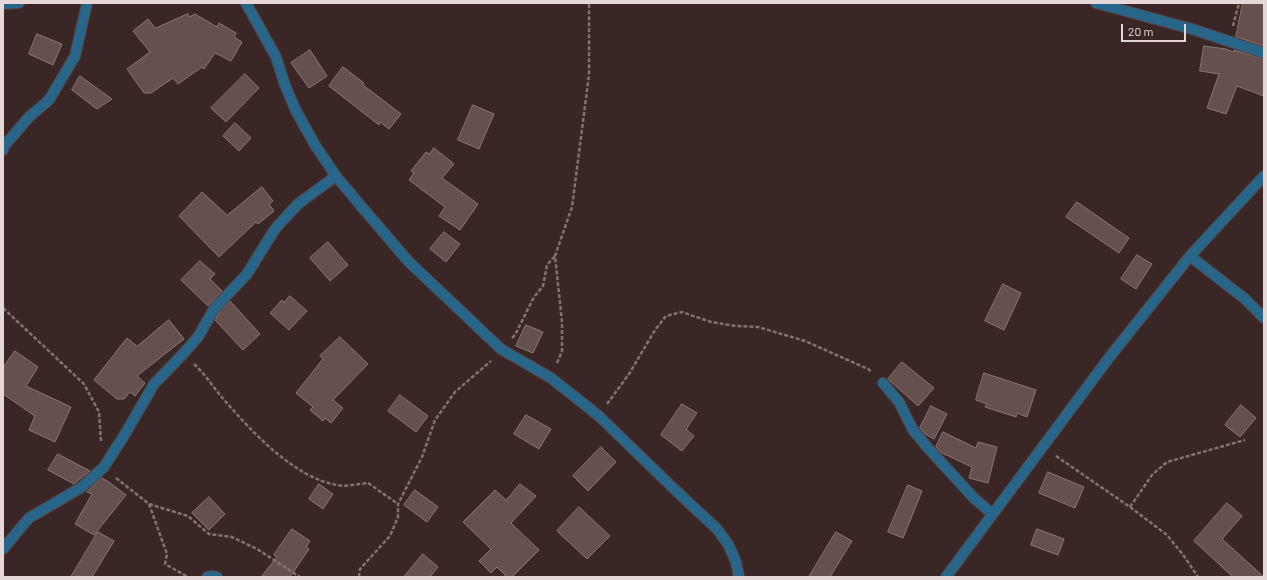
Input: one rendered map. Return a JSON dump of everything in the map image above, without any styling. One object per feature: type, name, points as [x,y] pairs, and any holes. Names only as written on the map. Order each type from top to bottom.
[{"type":"street","points":[[3,4],[19,3]]},
{"type":"street","points":[[3,150],[4,146],[29,116],[49,100],[75,56],[87,3]]},
{"type":"street","points":[[246,3],[276,58],[296,111],[315,145],[336,176],[408,261],[501,349],[551,378],[599,416],[717,529],[728,544],[736,562],[739,577]]},
{"type":"street","points":[[1096,3],[1192,29],[1264,53]]},
{"type":"street","points":[[3,549],[29,518],[82,487],[104,467],[129,428],[154,384],[184,354],[198,337],[214,309],[247,274],[275,229],[298,204],[336,176]]},
{"type":"street","points":[[946,577],[1108,359],[1190,256],[1264,176]]},
{"type":"street","points":[[1190,256],[1244,299],[1264,318]]},
{"type":"street","points":[[882,383],[899,402],[913,430],[928,448],[972,496],[992,514]]},
{"type":"street","points":[[207,577],[217,577]]},
{"type":"path","points":[[359,577],[360,569],[390,536],[398,517],[398,504],[422,457],[435,420],[455,392],[492,360],[515,334],[534,297],[542,286],[547,265],[555,256],[572,207],[589,75],[589,3]]},
{"type":"path","points":[[1229,41],[1239,3]]},
{"type":"path","points":[[551,378],[562,351],[562,322],[555,256]]},
{"type":"path","points":[[599,416],[629,374],[655,330],[666,316],[682,312],[711,322],[736,326],[758,327],[805,341],[868,368],[882,383]]},
{"type":"path","points":[[184,354],[198,367],[225,401],[261,440],[286,460],[319,481],[339,486],[368,483],[398,504]]},
{"type":"path","points":[[1130,507],[1152,475],[1167,462],[1245,440]]},
{"type":"path","points":[[1042,446],[1130,507],[1167,535],[1184,556],[1198,577]]},
{"type":"path","points":[[149,504],[188,516],[209,534],[232,537],[257,549],[300,577]]},
{"type":"building","points":[[1243,3],[1264,3],[1264,46],[1236,37]]},
{"type":"building","points":[[188,14],[189,17],[195,14],[217,27],[219,23],[236,33],[234,37],[242,42],[231,61],[215,53],[204,69],[202,67],[178,84],[173,78],[151,93],[144,93],[127,69],[150,52],[133,31],[148,19],[155,28]]},
{"type":"building","points":[[37,34],[62,44],[53,65],[29,54]]},
{"type":"building","points":[[1204,46],[1226,49],[1234,52],[1234,50],[1264,59],[1264,96],[1237,86],[1226,114],[1207,108],[1219,74],[1200,71]]},
{"type":"building","points":[[310,50],[327,76],[309,88],[291,63]]},
{"type":"building","points":[[343,67],[364,83],[363,85],[401,114],[389,129],[380,122],[379,125],[329,86]]},
{"type":"building","points":[[245,74],[259,88],[226,122],[211,108]]},
{"type":"building","points":[[80,76],[112,99],[97,109],[72,90]]},
{"type":"building","points":[[473,105],[494,114],[479,149],[458,140]]},
{"type":"building","points":[[235,123],[251,138],[239,151],[223,136]]},
{"type":"building","points":[[434,148],[454,164],[442,178],[478,204],[460,230],[439,216],[445,207],[409,180],[414,173],[411,171],[426,152],[429,154]]},
{"type":"building","points":[[262,187],[273,201],[269,204],[274,211],[258,224],[256,222],[219,257],[179,216],[202,192],[227,215]]},
{"type":"building","points":[[1077,202],[1129,238],[1119,253],[1066,217]]},
{"type":"building","points":[[444,232],[460,244],[446,262],[430,249]]},
{"type":"building","points":[[328,242],[348,265],[330,281],[310,258]]},
{"type":"building","points":[[1137,255],[1152,264],[1136,289],[1121,279]]},
{"type":"building","points":[[200,261],[215,274],[210,279],[222,291],[208,306],[181,280]]},
{"type":"building","points":[[1003,284],[1021,293],[1004,330],[985,321]]},
{"type":"building","points":[[290,296],[307,311],[289,330],[270,313],[282,300],[284,302]]},
{"type":"building","points":[[230,301],[260,334],[243,350],[215,320]]},
{"type":"building","points":[[169,320],[184,339],[137,376],[145,383],[135,396],[130,392],[124,399],[117,399],[94,380],[127,338],[137,346]]},
{"type":"building","points":[[526,325],[543,332],[533,353],[516,346]]},
{"type":"building","points":[[340,337],[368,364],[333,400],[343,408],[331,423],[325,418],[323,421],[310,410],[313,407],[296,393],[323,359],[320,356]]},
{"type":"building","points":[[15,351],[38,367],[26,386],[71,407],[55,442],[29,430],[35,416],[3,394],[3,368]]},
{"type":"building","points":[[902,362],[934,388],[918,406],[888,379]]},
{"type":"building","points":[[984,373],[1036,390],[1027,417],[1017,413],[1016,417],[985,407],[987,404],[976,400]]},
{"type":"building","points":[[400,395],[428,416],[416,432],[388,411]]},
{"type":"building","points":[[682,404],[697,413],[686,429],[694,436],[682,451],[661,435]]},
{"type":"building","points":[[1241,405],[1256,418],[1240,437],[1225,425]]},
{"type":"building","points":[[931,406],[947,414],[934,439],[925,434],[920,428]]},
{"type":"building","points":[[526,415],[551,429],[539,449],[514,434]]},
{"type":"building","points":[[943,432],[976,448],[978,442],[997,447],[988,483],[969,478],[972,467],[942,453],[936,447]]},
{"type":"building","points":[[601,447],[616,462],[588,491],[573,476]]},
{"type":"building","points":[[58,454],[90,471],[74,484],[48,470]]},
{"type":"building","points":[[1048,472],[1084,487],[1075,508],[1039,493]]},
{"type":"building","points":[[102,478],[126,495],[94,535],[75,524],[92,494],[87,492]]},
{"type":"building","points":[[319,484],[333,494],[323,509],[309,499]]},
{"type":"building","points":[[520,484],[536,496],[511,523],[539,550],[512,577],[507,577],[497,567],[491,573],[479,561],[491,549],[463,522],[495,490],[506,500]]},
{"type":"building","points":[[908,485],[922,491],[903,538],[888,532]]},
{"type":"building","points":[[415,490],[438,507],[427,522],[404,505]]},
{"type":"building","points":[[209,497],[225,514],[209,530],[192,513]]},
{"type":"building","points":[[1227,503],[1242,516],[1222,539],[1264,577],[1233,577],[1194,541]]},
{"type":"building","points":[[579,507],[610,536],[587,559],[557,531]]},
{"type":"building","points":[[292,529],[310,541],[306,547],[309,549],[290,577],[261,577],[277,557],[274,555]]},
{"type":"building","points":[[1037,529],[1064,539],[1058,555],[1031,545]]},
{"type":"building","points":[[98,532],[114,541],[92,577],[71,577]]},
{"type":"building","points":[[836,532],[852,541],[830,577],[809,577]]},
{"type":"building","points":[[423,554],[438,567],[430,577],[404,577]]}]
